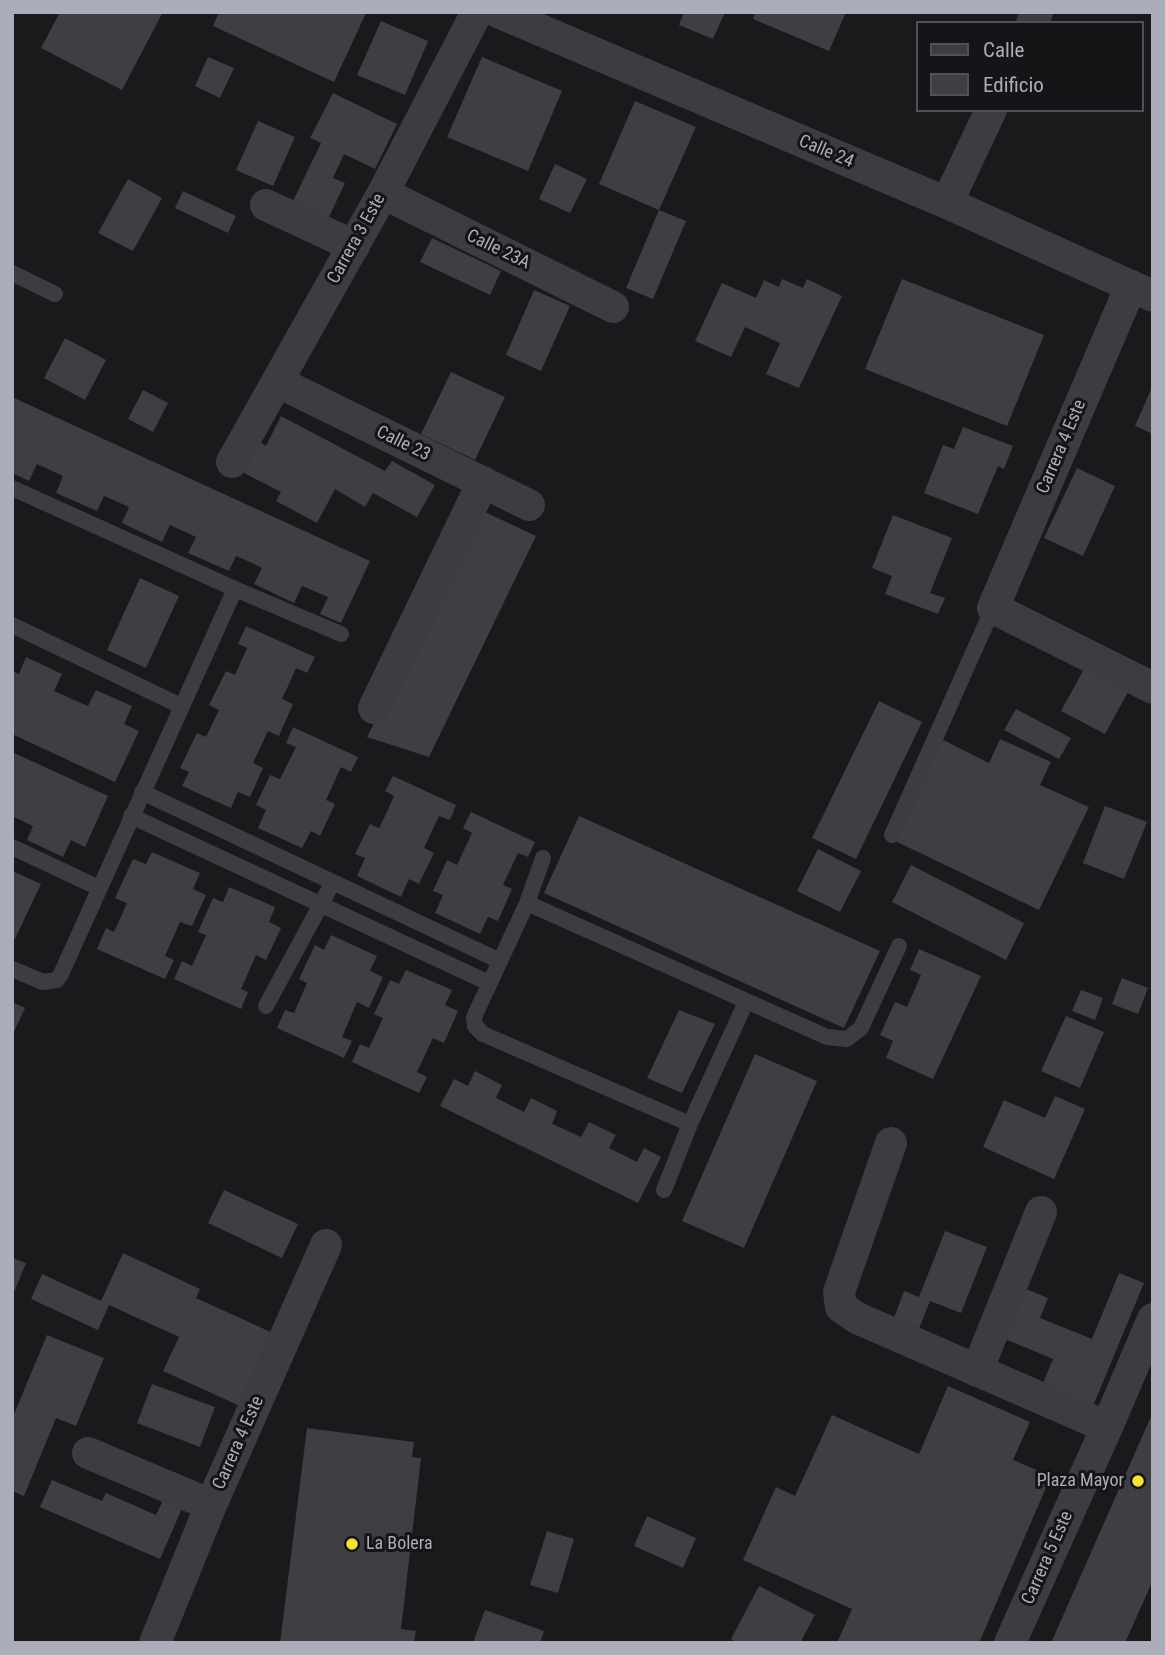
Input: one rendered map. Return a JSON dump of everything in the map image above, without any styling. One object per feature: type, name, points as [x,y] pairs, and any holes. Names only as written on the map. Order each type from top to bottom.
[{"type":"street","name":"Carrera 3 Este","points":[[232,462],[383,193],[477,12]]},
{"type":"street","name":"Calle 24","points":[[511,15],[947,203],[1142,291]]},
{"type":"street","points":[[947,203],[990,112]]},
{"type":"street","name":"Calle 23A","points":[[383,193],[613,307]]},
{"type":"street","points":[[266,205],[354,246]]},
{"type":"street","name":"Carrera 4 Este","points":[[993,608],[1142,291]]},
{"type":"street","name":"Calle 23","points":[[278,382],[529,505]]},
{"type":"street","points":[[374,708],[483,482]]},
{"type":"street","points":[[993,608],[1153,688]]},
{"type":"street","points":[[891,1143],[839,1292],[841,1307],[857,1318],[1107,1427]]},
{"type":"street","points":[[977,1371],[1041,1212]]},
{"type":"street","name":"Carrera 4 Este","points":[[155,1643],[211,1505],[326,1245]]},
{"type":"street","name":"Carrera 5 Este","points":[[1010,1643],[1153,1319]]},
{"type":"street","points":[[88,1453],[211,1505]]},
{"type":"lane","points":[[12,272],[55,294]]},
{"type":"lane","points":[[12,488],[341,634]]},
{"type":"lane","points":[[12,969],[43,982],[57,980],[235,589]]},
{"type":"lane","points":[[892,835],[993,608]]},
{"type":"lane","points":[[12,625],[181,706]]},
{"type":"lane","points":[[142,792],[500,961]]},
{"type":"lane","points":[[131,816],[489,983]]},
{"type":"lane","points":[[12,847],[99,888]]},
{"type":"lane","points":[[543,858],[527,903],[474,1017],[475,1026],[483,1034],[690,1124]]},
{"type":"lane","points":[[267,1006],[333,882]]},
{"type":"lane","points":[[527,903],[827,1037],[847,1039],[861,1028],[899,946]]},
{"type":"lane","points":[[664,1189],[690,1124],[746,1002]]},
{"type":"building","points":[[60,12],[163,12],[122,90],[41,48]]},
{"type":"building","points":[[219,12],[366,13],[334,82],[213,26]]},
{"type":"building","points":[[684,12],[725,12],[713,39],[679,25]]},
{"type":"building","points":[[755,12],[846,12],[829,51],[753,19]]},
{"type":"building","points":[[381,21],[428,41],[405,95],[357,75]]},
{"type":"building","points":[[208,57],[234,68],[220,98],[195,86]]},
{"type":"building","points":[[482,57],[562,91],[528,171],[447,137]]},
{"type":"building","points":[[333,93],[397,124],[375,169],[344,154],[333,178],[345,183],[328,219],[292,203],[321,143],[310,138]]},
{"type":"building","points":[[635,101],[696,127],[659,210],[599,184]]},
{"type":"building","points":[[258,121],[295,137],[273,186],[236,170]]},
{"type":"building","points":[[555,164],[587,179],[570,213],[539,199]]},
{"type":"building","points":[[128,179],[162,198],[133,251],[98,233]]},
{"type":"building","points":[[183,191],[236,216],[228,233],[175,208]]},
{"type":"building","points":[[659,210],[686,221],[653,299],[626,288]]},
{"type":"building","points":[[432,238],[501,271],[490,295],[420,262]]},
{"type":"building","points":[[782,279],[803,288],[807,279],[842,296],[799,388],[766,374],[780,343],[745,327],[731,357],[695,341],[722,283],[756,298],[764,280],[779,287]]},
{"type":"building","points":[[902,279],[1044,335],[1007,426],[865,369]]},
{"type":"building","points":[[534,290],[570,306],[541,371],[506,355]]},
{"type":"building","points":[[65,338],[106,360],[85,400],[44,378]]},
{"type":"building","points":[[451,372],[505,397],[475,460],[421,434]]},
{"type":"building","points":[[1153,385],[1153,434],[1135,426]]},
{"type":"building","points":[[143,390],[168,403],[153,432],[128,419]]},
{"type":"building","points":[[12,397],[370,561],[341,623],[320,614],[328,597],[302,586],[294,603],[254,584],[262,568],[250,562],[236,556],[229,571],[188,553],[196,537],[170,525],[162,542],[122,523],[129,507],[104,496],[97,511],[56,493],[63,476],[37,464],[29,481],[12,473]]},
{"type":"building","points":[[281,416],[385,471],[392,461],[435,485],[417,517],[373,493],[365,507],[335,489],[317,523],[276,501],[281,492],[244,473],[260,442],[266,446]]},
{"type":"building","points":[[963,427],[1013,446],[1004,469],[998,466],[978,514],[924,493],[943,445],[954,449]]},
{"type":"building","points":[[1077,468],[1115,486],[1083,556],[1044,538]]},
{"type":"building","points":[[485,512],[536,536],[429,757],[367,737],[387,698],[394,702]]},
{"type":"building","points":[[893,515],[952,538],[930,593],[945,598],[938,614],[885,594],[892,576],[872,568]]},
{"type":"building","points":[[140,578],[179,596],[146,668],[107,650]]},
{"type":"building","points":[[246,626],[315,657],[307,673],[296,668],[282,699],[293,704],[279,736],[268,731],[253,763],[263,768],[250,797],[238,792],[231,808],[182,786],[189,772],[180,768],[197,733],[206,737],[219,710],[209,705],[226,671],[235,675],[247,648],[238,644]]},
{"type":"building","points":[[26,657],[62,674],[54,691],[88,706],[96,690],[132,706],[124,724],[139,731],[115,782],[12,734],[12,671],[19,674]]},
{"type":"building","points":[[1084,669],[1128,692],[1105,734],[1061,711]]},
{"type":"building","points":[[879,701],[922,722],[856,859],[812,838]]},
{"type":"building","points":[[1016,709],[1071,738],[1059,759],[1004,730]]},
{"type":"building","points":[[293,727],[358,757],[351,772],[341,767],[326,800],[335,804],[320,836],[311,831],[302,848],[258,828],[266,810],[256,805],[270,775],[280,779],[296,747],[286,743]]},
{"type":"building","points":[[941,739],[989,763],[1000,739],[1051,762],[1040,785],[1089,807],[1039,910],[893,840]]},
{"type":"building","points":[[12,752],[108,796],[85,847],[71,840],[63,857],[27,840],[33,826],[12,816]]},
{"type":"building","points":[[393,776],[456,805],[450,820],[439,816],[424,848],[434,853],[419,884],[409,879],[401,897],[357,876],[365,858],[355,854],[370,824],[379,828],[387,812],[394,796],[385,791]]},
{"type":"building","points":[[1105,806],[1147,822],[1124,879],[1083,863]]},
{"type":"building","points":[[471,812],[535,842],[528,857],[518,853],[503,885],[512,889],[498,921],[488,917],[480,934],[435,913],[443,895],[433,891],[447,860],[457,865],[472,833],[463,828]]},
{"type":"building","points":[[579,816],[880,951],[844,1028],[544,893]]},
{"type":"building","points":[[818,849],[861,871],[840,912],[797,891]]},
{"type":"building","points":[[152,852],[200,873],[193,889],[206,895],[192,926],[180,922],[165,956],[174,960],[165,979],[97,949],[106,928],[114,932],[127,903],[115,898],[133,859],[146,864]]},
{"type":"building","points":[[911,865],[1024,923],[1006,960],[892,902]]},
{"type":"building","points":[[12,871],[41,884],[12,945]]},
{"type":"building","points":[[229,887],[275,907],[269,922],[281,928],[266,960],[256,955],[241,989],[248,992],[241,1009],[174,979],[182,961],[192,966],[206,935],[198,932],[213,898],[223,902]]},
{"type":"building","points":[[331,935],[377,956],[370,971],[383,977],[369,1008],[357,1002],[342,1037],[352,1041],[344,1058],[277,1028],[285,1010],[294,1013],[307,983],[299,979],[315,945],[324,950]]},
{"type":"building","points":[[919,949],[981,976],[933,1079],[886,1058],[893,1041],[880,1035],[895,1002],[907,1007],[921,975],[910,970]]},
{"type":"building","points":[[406,970],[452,990],[445,1005],[458,1011],[444,1043],[433,1038],[417,1072],[427,1077],[419,1093],[352,1062],[360,1044],[369,1048],[383,1018],[374,1014],[390,980],[399,984]]},
{"type":"building","points":[[1122,978],[1148,988],[1138,1014],[1112,1004]]},
{"type":"building","points":[[1081,990],[1103,998],[1095,1020],[1072,1011]]},
{"type":"building","points":[[12,1002],[25,1008],[12,1036]]},
{"type":"building","points":[[679,1010],[715,1024],[682,1093],[647,1078]]},
{"type":"building","points":[[1066,1016],[1104,1032],[1080,1088],[1041,1071]]},
{"type":"building","points":[[755,1054],[817,1081],[744,1248],[682,1221]]},
{"type":"building","points":[[475,1071],[502,1085],[496,1098],[524,1112],[531,1098],[557,1111],[552,1124],[581,1137],[589,1122],[616,1135],[609,1148],[637,1162],[644,1148],[661,1157],[638,1203],[440,1106],[454,1079],[468,1086]]},
{"type":"building","points":[[1055,1096],[1085,1109],[1054,1179],[983,1147],[1004,1100],[1045,1118]]},
{"type":"building","points":[[224,1190],[298,1224],[282,1258],[208,1223]]},
{"type":"building","points":[[945,1231],[987,1247],[961,1313],[930,1301],[916,1336],[891,1326],[904,1291],[919,1297]]},
{"type":"building","points":[[123,1253],[200,1289],[196,1298],[273,1333],[240,1406],[163,1371],[179,1337],[109,1305],[98,1330],[31,1299],[42,1274],[101,1301]]},
{"type":"building","points":[[12,1258],[26,1263],[12,1297]]},
{"type":"building","points":[[1119,1273],[1144,1283],[1091,1411],[1040,1390],[1053,1359],[1005,1339],[1026,1289],[1048,1298],[1040,1318],[1092,1339]]},
{"type":"building","points":[[47,1335],[104,1358],[76,1426],[56,1418],[24,1496],[12,1491],[12,1419]]},
{"type":"building","points":[[152,1384],[215,1407],[200,1447],[137,1423]]},
{"type":"building","points":[[948,1386],[1030,1422],[1013,1460],[1051,1476],[979,1643],[837,1643],[852,1609],[743,1560],[776,1487],[795,1496],[832,1415],[919,1454]]},
{"type":"building","name":"Plaza Mayor","points":[[1153,1412],[1153,1580],[1125,1643],[1051,1643]]},
{"type":"building","name":"La Bolera","points":[[307,1428],[414,1442],[412,1457],[421,1458],[401,1629],[416,1631],[414,1643],[280,1643]]},
{"type":"building","points":[[52,1480],[102,1501],[106,1493],[156,1515],[164,1498],[183,1506],[160,1559],[40,1507]]},
{"type":"building","points":[[647,1516],[696,1538],[683,1568],[634,1546]]},
{"type":"building","points":[[547,1531],[574,1539],[558,1593],[530,1585]]},
{"type":"building","points":[[759,1586],[815,1615],[800,1643],[737,1643],[731,1639]]},
{"type":"building","points":[[485,1610],[544,1631],[540,1643],[473,1643]]},
{"type":"place","name":"Plaza Mayor","points":[[1138,1481]]},
{"type":"place","name":"La Bolera","points":[[352,1544]]}]
